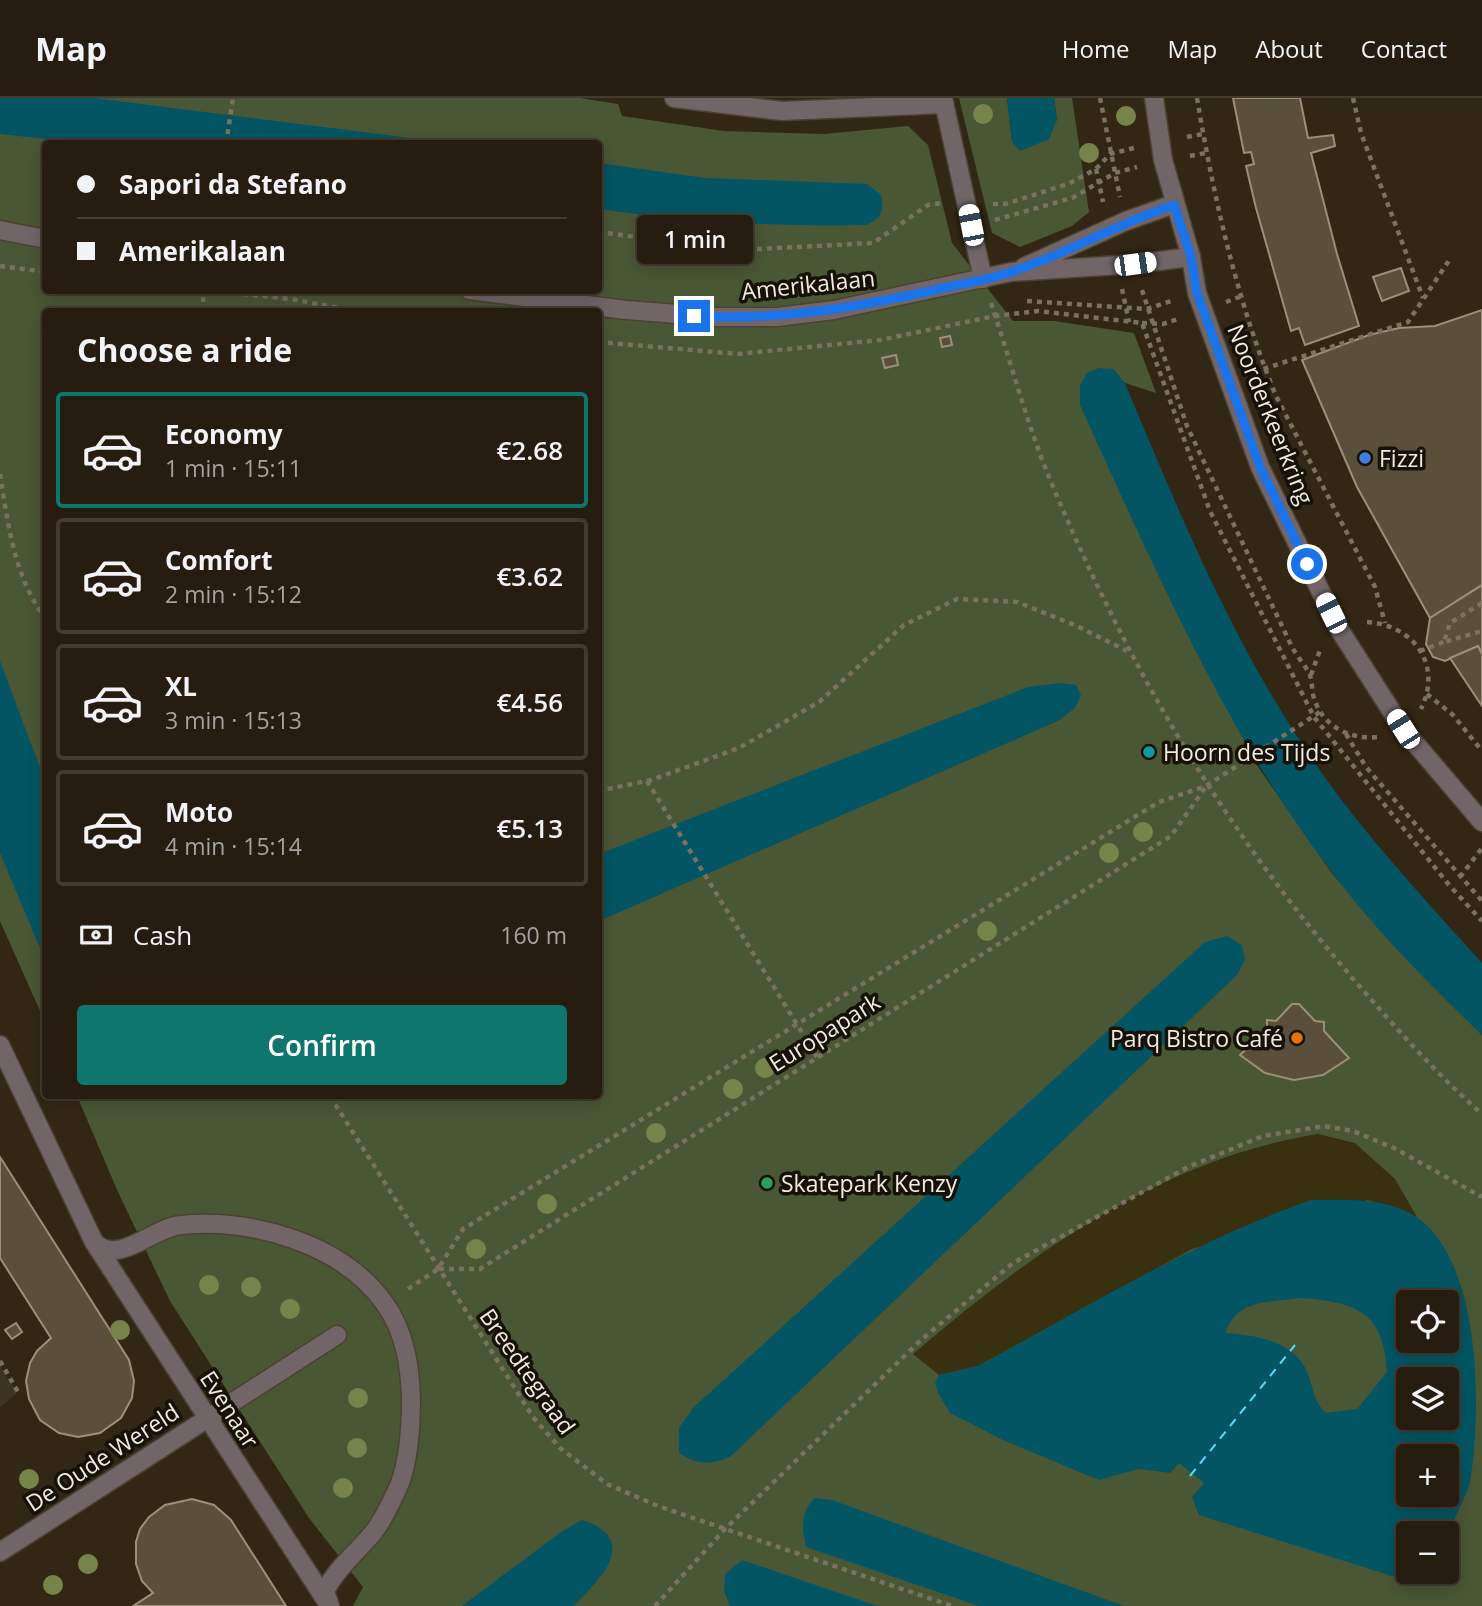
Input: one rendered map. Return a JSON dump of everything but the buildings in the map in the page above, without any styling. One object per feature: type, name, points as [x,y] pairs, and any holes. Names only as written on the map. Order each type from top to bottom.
[{"type":"street","points":[[674,98],[782,111],[944,101],[983,279]]},
{"type":"street","name":"Noorderkeerkring","points":[[1154,98],[1160,143],[1174,205],[1191,257],[1197,293],[1260,467],[1339,629],[1403,729],[1482,822]]},
{"type":"street","name":"Amerikalaan","points":[[500,294],[626,310],[717,317],[777,317],[834,310],[1011,272],[1126,221],[1174,205]]},
{"type":"street","points":[[0,230],[42,237]]},
{"type":"street","name":"Amerikalaan","points":[[1011,272],[1135,264],[1191,257]]},
{"type":"street","name":"Evenaar","points":[[0,1045],[94,1242],[328,1604]]},
{"type":"street","name":"Evenaar","points":[[94,1242],[101,1249],[116,1251],[177,1225],[224,1224],[274,1233],[332,1256],[363,1280],[385,1304],[401,1334],[410,1368],[411,1423],[400,1482],[375,1531],[331,1579],[325,1591],[328,1604]]},
{"type":"street","name":"De Oude Wereld","points":[[0,1552],[337,1335]]},
{"type":"path","points":[[227,140],[233,98]]},
{"type":"path","points":[[971,225],[1073,198],[1115,173],[1100,98]]},
{"type":"path","name":"Noorderkeerkring","points":[[1197,98],[1236,280],[1265,369],[1276,396],[1375,587],[1385,623]]},
{"type":"path","points":[[1353,98],[1361,133],[1424,299]]},
{"type":"path","points":[[602,233],[706,246],[760,249],[873,243],[928,205],[986,193],[990,205],[1005,204],[1068,184],[1096,169],[1110,153],[1203,134]]},
{"type":"path","points":[[1229,381],[1408,322],[1450,260]]},
{"type":"path","points":[[1135,264],[1147,309]]},
{"type":"path","points":[[0,266],[42,271]]},
{"type":"path","points":[[983,279],[1021,300],[1147,309],[1236,280]]},
{"type":"path","points":[[983,279],[1053,487],[1128,652],[1206,786],[1329,952],[1453,1089],[1482,1114]]},
{"type":"path","points":[[237,294],[291,299],[339,308]]},
{"type":"path","name":"Europapark","points":[[385,1304],[438,1269],[463,1229],[1159,802],[1206,786],[1320,712],[1314,700],[1311,675],[1291,645],[1187,426],[1147,309]]},
{"type":"path","points":[[602,342],[704,352],[785,351],[880,340],[995,316],[1038,311],[1142,323],[1210,511],[1312,718],[1449,885],[1482,920]]},
{"type":"path","points":[[0,474],[10,537],[24,580],[42,612]]},
{"type":"path","points":[[602,791],[646,781],[739,748],[819,702],[905,625],[957,599],[1017,602],[1077,626],[1128,652]]},
{"type":"path","points":[[1444,642],[1450,623],[1482,603]]},
{"type":"path","points":[[1482,631],[1420,651],[1428,672],[1427,694],[1453,715],[1482,751]]},
{"type":"path","points":[[1345,734],[1366,767],[1482,901]]},
{"type":"path","points":[[646,781],[817,1058]]},
{"type":"path","name":"Europapark","points":[[438,1269],[480,1269],[1171,836],[1206,786]]},
{"type":"path","points":[[1460,877],[1482,848]]},
{"type":"path","name":"Breedtegraad","points":[[332,1099],[533,1417],[560,1448],[607,1484],[658,1506],[952,1606]]},
{"type":"path","points":[[655,1606],[726,1528],[921,1340],[1013,1263],[1188,1167],[1263,1136],[1324,1126],[1353,1130],[1394,1148],[1482,1198]]},
{"type":"path","points":[[0,1361],[18,1392]]},
{"type":"shaded area","points":[[0,1366],[17,1393],[0,1407]]},
{"type":"green space","points":[[0,98],[580,98],[618,104],[622,116],[724,131],[824,134],[908,126],[928,145],[952,243],[1013,321],[1054,321],[1134,333],[1156,393],[1125,383],[1113,369],[1248,746],[1245,748],[1331,872],[1397,949],[1482,1035],[1482,1606],[353,1606],[363,1587],[309,1518],[170,1301],[118,1192],[78,1099],[602,1099],[602,308],[42,308],[42,1015],[0,921]]},
{"type":"green space","points":[[959,98],[1007,98],[1012,142],[1057,120],[1054,98],[1072,98],[1089,212],[1072,226],[1020,247],[992,233]]},
{"type":"sand","points":[[1318,1134],[1355,1143],[1395,1179],[1417,1217],[1368,1200],[1192,1249],[978,1366],[939,1375],[913,1354],[1004,1281],[1101,1216],[1206,1164],[1261,1146]]},
{"type":"water","points":[[0,98],[94,98],[425,140],[56,140],[0,134]]},
{"type":"water","points":[[1007,98],[1054,98],[1057,120],[1049,139],[1020,151],[1012,142]]},
{"type":"water","points":[[602,163],[705,178],[867,184],[881,195],[882,206],[878,217],[866,225],[732,223],[602,209]]},
{"type":"water","points":[[1099,368],[1113,369],[1125,383],[1206,571],[1253,663],[1306,750],[1368,833],[1482,963],[1482,1035],[1403,956],[1348,893],[1292,817],[1257,762],[1163,586],[1080,405],[1080,386],[1087,373]]},
{"type":"water","points":[[0,661],[42,773],[42,953],[0,853]]},
{"type":"water","points":[[1061,683],[1076,685],[1081,695],[1075,708],[1058,721],[602,920],[602,853],[1028,687]]},
{"type":"water","points":[[1227,936],[1242,945],[1245,960],[1237,975],[730,1457],[704,1462],[692,1460],[679,1453],[679,1428],[693,1408],[1205,942]]},
{"type":"water","points":[[1311,1200],[1381,1203],[1419,1219],[1439,1240],[1455,1269],[1466,1303],[1475,1379],[1476,1417],[1470,1481],[1454,1521],[1396,1521],[1396,1577],[1199,1515],[1192,1497],[1204,1483],[1179,1463],[1170,1473],[1139,1469],[1099,1480],[1003,1440],[950,1413],[938,1393],[935,1383],[939,1375],[978,1366],[1142,1276],[1225,1235]],"holes":[[[1301,1298],[1351,1307],[1373,1323],[1380,1335],[1387,1372],[1357,1409],[1326,1413],[1317,1400],[1308,1374],[1294,1354],[1262,1338],[1226,1333],[1237,1314],[1246,1308],[1256,1304]]]},
{"type":"water","points":[[814,1498],[832,1500],[1124,1606],[979,1606],[806,1547],[803,1521]]},
{"type":"water","points":[[582,1520],[600,1528],[610,1538],[612,1549],[610,1561],[603,1573],[573,1606],[462,1606],[561,1532]]},
{"type":"water","points":[[742,1560],[877,1606],[730,1606],[724,1591],[725,1574]]},
{"type":"ferry route","points":[[1190,1476],[1295,1345]]},
{"type":"place","name":"Fizzi","points":[[1365,458]]},
{"type":"place","name":"Hoorn des Tijds","points":[[1149,752]]},
{"type":"place","name":"Parq Bistro Café","points":[[1297,1038]]},
{"type":"place","name":"Skatepark Kenzy","points":[[767,1183]]},
{"type":"route","points":[[694,316],[777,317],[834,310],[908,296],[1011,272],[1126,221],[1174,205],[1191,257],[1197,293],[1260,467],[1307,564]]}]
